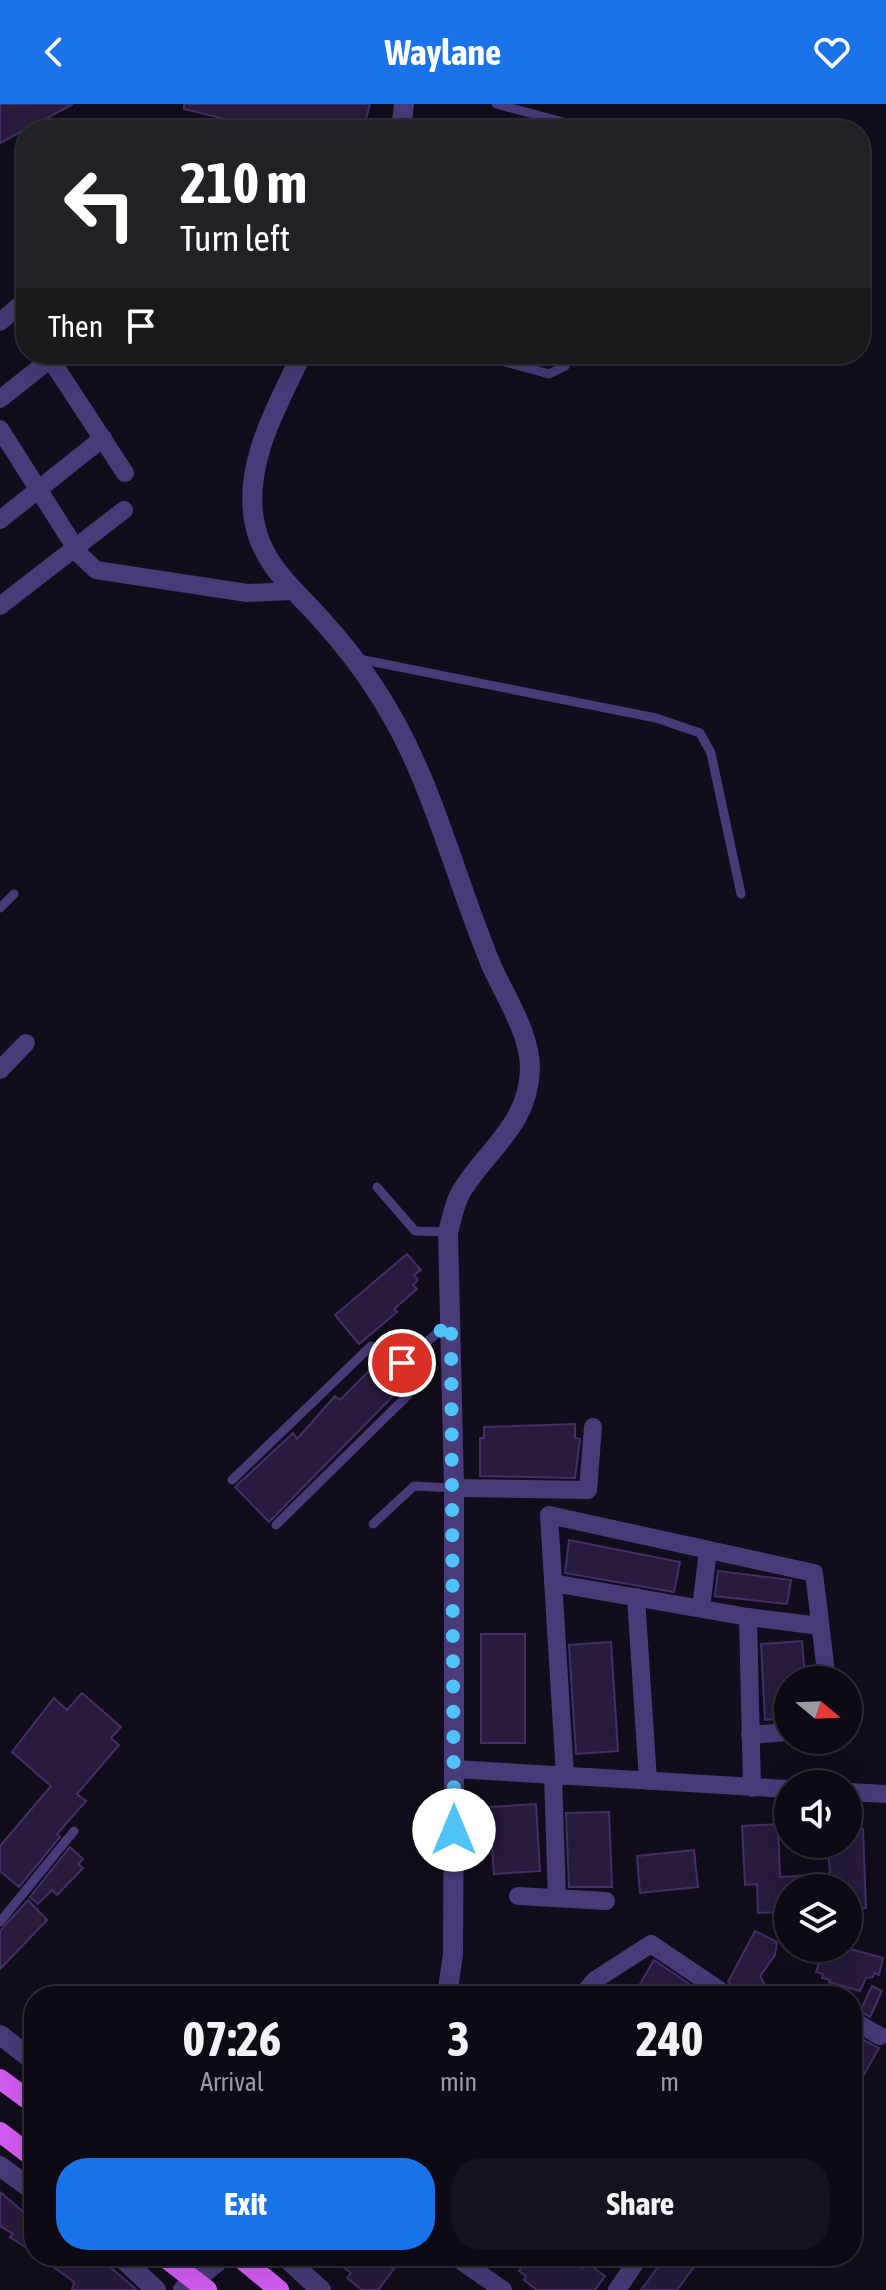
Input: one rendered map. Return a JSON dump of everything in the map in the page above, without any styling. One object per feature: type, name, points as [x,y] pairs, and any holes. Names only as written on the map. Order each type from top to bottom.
[{"type":"main road","points":[[0,2079],[24,2097]]},
{"type":"main road","points":[[0,2132],[24,2150]]},
{"type":"main road","points":[[173,2266],[195,2287]]},
{"type":"main road","points":[[250,2266],[279,2290]]},
{"type":"street","points":[[0,322],[16,309]]},
{"type":"street","points":[[0,399],[42,364]]},
{"type":"street","points":[[57,364],[125,473]]},
{"type":"street","points":[[298,364],[254,471],[252,504],[255,528],[275,571],[318,615],[353,658],[410,748],[433,800],[483,944],[515,1014],[530,1066],[516,1123],[459,1195],[448,1232],[454,1488],[453,1954],[448,1986]]},
{"type":"street","points":[[0,429],[87,565],[104,571],[247,593],[293,591]]},
{"type":"street","points":[[0,520],[103,438]]},
{"type":"street","points":[[0,606],[124,510]]},
{"type":"street","points":[[0,1070],[26,1043]]},
{"type":"street","points":[[454,1488],[588,1490],[593,1427]]},
{"type":"street","points":[[557,1898],[559,1775],[549,1515],[814,1573],[825,1666]]},
{"type":"street","points":[[701,1608],[708,1550]]},
{"type":"street","points":[[553,1583],[748,1617],[820,1626]]},
{"type":"street","points":[[636,1597],[648,1781]]},
{"type":"street","points":[[748,1617],[752,1788]]},
{"type":"street","points":[[750,1735],[774,1733]]},
{"type":"street","points":[[454,1769],[774,1789]]},
{"type":"street","points":[[862,1793],[886,1794]]},
{"type":"street","points":[[518,1896],[606,1901]]},
{"type":"street","points":[[590,1986],[651,1944],[713,1986]]},
{"type":"street","points":[[862,2026],[880,2036]]},
{"type":"street","points":[[0,2035],[24,2053]]},
{"type":"street","points":[[0,2166],[24,2184]]},
{"type":"street","points":[[130,2266],[156,2290]]},
{"type":"street","points":[[195,2287],[215,2266]]},
{"type":"street","points":[[295,2266],[321,2290]]},
{"type":"street","points":[[468,2266],[503,2290]]},
{"type":"street","points":[[617,2290],[633,2266]]},
{"type":"lane","points":[[496,104],[556,120]]},
{"type":"lane","points":[[512,364],[549,374],[566,364]]},
{"type":"lane","points":[[353,658],[656,718],[700,733],[711,753],[741,894]]},
{"type":"lane","points":[[0,908],[14,894]]},
{"type":"lane","points":[[377,1187],[415,1231],[448,1232]]},
{"type":"lane","points":[[402,1363],[451,1322]]},
{"type":"lane","points":[[232,1480],[371,1346],[389,1353],[402,1363],[411,1377],[412,1386],[408,1395],[276,1525]]},
{"type":"lane","points":[[373,1524],[414,1486],[454,1488]]},
{"type":"lane","points":[[0,1922],[74,1831]]},
{"type":"building","points":[[0,104],[73,104],[43,120],[16,120],[16,134],[0,143]]},
{"type":"building","points":[[184,104],[370,104],[366,120],[229,120],[184,109]]},
{"type":"building","points":[[407,1254],[421,1270],[414,1275],[418,1280],[413,1285],[417,1289],[394,1309],[397,1312],[359,1344],[335,1315]]},
{"type":"building","points":[[372,1368],[397,1392],[269,1522],[235,1487],[293,1433],[297,1439],[335,1396],[340,1400]]},
{"type":"building","points":[[575,1424],[575,1438],[580,1439],[575,1478],[480,1476],[480,1438],[484,1438],[484,1427]]},
{"type":"building","points":[[569,1540],[680,1562],[674,1592],[565,1573]]},
{"type":"building","points":[[718,1571],[791,1580],[787,1604],[715,1596]]},
{"type":"building","points":[[481,1634],[525,1634],[525,1743],[481,1743]]},
{"type":"building","points":[[802,1641],[804,1666],[774,1666],[774,1719],[765,1720],[761,1644]]},
{"type":"building","points":[[611,1642],[618,1751],[576,1754],[569,1645]]},
{"type":"building","points":[[82,1693],[121,1727],[111,1738],[119,1745],[77,1794],[86,1801],[57,1834],[60,1837],[19,1887],[0,1871],[0,1846],[51,1786],[12,1752],[54,1698],[67,1710]]},
{"type":"building","points":[[536,1804],[540,1871],[494,1874],[489,1807]]},
{"type":"building","points":[[609,1812],[612,1887],[569,1887],[566,1813]]},
{"type":"building","points":[[774,1824],[774,1858],[779,1858],[780,1874],[774,1874],[774,1912],[758,1913],[757,1884],[745,1885],[742,1826]]},
{"type":"building","points":[[862,1829],[863,1829],[866,1908],[862,1908],[862,1874],[830,1874],[829,1858],[862,1858]]},
{"type":"building","points":[[70,1847],[83,1859],[78,1864],[83,1868],[57,1895],[52,1890],[38,1904],[30,1897]]},
{"type":"building","points":[[694,1850],[698,1887],[640,1893],[637,1856]]},
{"type":"building","points":[[28,1900],[47,1920],[0,1969],[0,1931]]},
{"type":"building","points":[[755,1931],[774,1940],[774,1956],[760,1976],[765,1986],[733,1986],[728,1982]]},
{"type":"building","points":[[862,1952],[883,1958],[879,1975],[874,1973],[873,1977],[866,1978],[862,1987],[829,1982],[822,1978],[823,1974],[816,1972],[817,1962],[862,1962]]},
{"type":"building","points":[[654,1960],[692,1986],[642,1986],[640,1984]]},
{"type":"building","points":[[872,1986],[882,1991],[870,2017],[862,2012]]},
{"type":"building","points":[[862,2039],[879,2048],[862,2078]]},
{"type":"building","points":[[0,2192],[24,2212],[24,2246],[0,2226]]},
{"type":"building","points":[[52,2266],[109,2266],[137,2290],[72,2290],[74,2282]]},
{"type":"building","points":[[342,2266],[390,2266],[394,2269],[378,2290],[362,2290],[347,2278],[351,2273]]},
{"type":"building","points":[[523,2266],[591,2266],[605,2276],[595,2290],[537,2290],[524,2280],[526,2276],[519,2271]]},
{"type":"building","points":[[659,2266],[695,2266],[677,2290],[641,2290]]},
{"type":"route","points":[[402,1363],[451,1322],[454,1830]]}]
